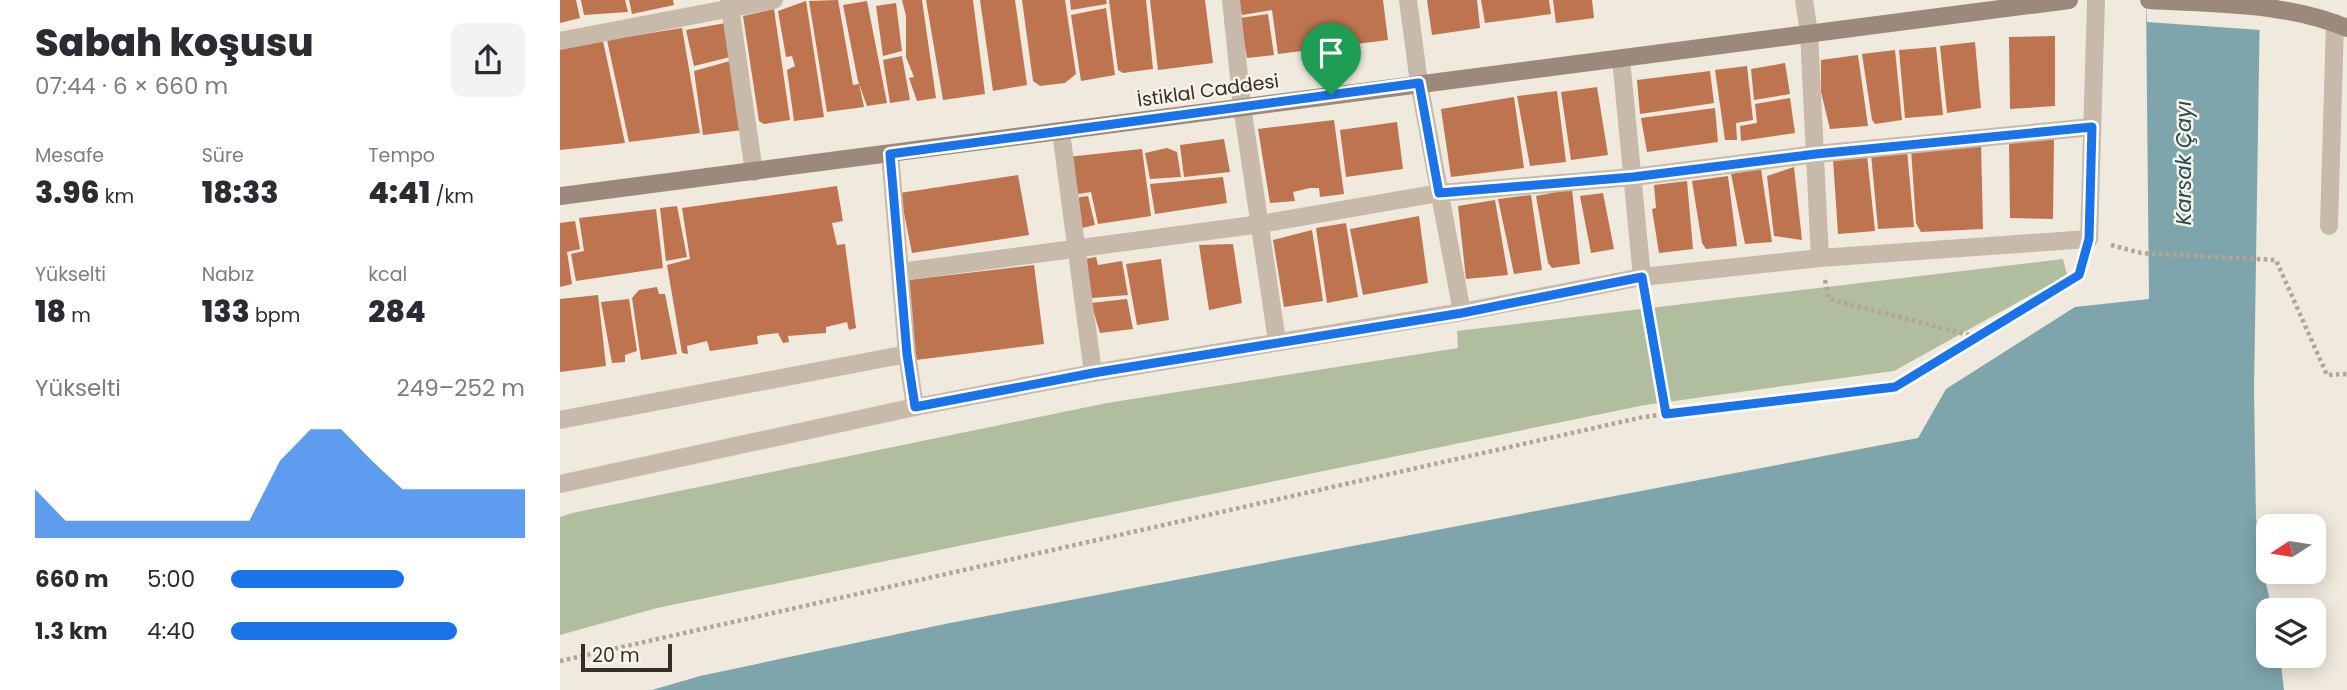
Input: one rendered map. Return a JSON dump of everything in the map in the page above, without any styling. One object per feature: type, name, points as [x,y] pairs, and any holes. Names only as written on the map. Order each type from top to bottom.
[{"type":"main road","name":"İstiklal Caddesi","points":[[560,196],[2069,0]]},
{"type":"main road","points":[[2149,0],[2296,6],[2341,26]]},
{"type":"street","points":[[560,41],[730,4],[774,0]]},
{"type":"street","points":[[1231,0],[1242,106],[1277,341]]},
{"type":"street","points":[[1408,0],[1419,83],[1462,313]]},
{"type":"street","points":[[1804,0],[1809,33],[1820,258]]},
{"type":"street","points":[[560,484],[915,407],[1277,341],[1462,313],[1642,277],[1820,258],[2089,239],[2096,0]]},
{"type":"street","points":[[730,4],[754,172]]},
{"type":"street","points":[[2329,226],[2341,26]]},
{"type":"street","points":[[1621,59],[1642,277]]},
{"type":"street","points":[[900,272],[1261,223],[1439,193],[1633,177],[1816,154],[2092,127]]},
{"type":"street","points":[[1061,132],[1093,373]]},
{"type":"street","points":[[890,154],[907,354],[915,407]]},
{"type":"street","points":[[560,420],[907,354]]},
{"type":"path","points":[[560,661],[1643,417],[1895,387],[2079,275],[2089,239]]},
{"type":"path","points":[[2141,253],[2276,260],[2327,375],[2347,374]]},
{"type":"path","points":[[1820,258],[1829,299],[1977,337]]},
{"type":"path","points":[[1642,277],[1666,414]]},
{"type":"green space","points":[[2063,259],[2067,275],[1894,371],[1645,405],[657,608],[560,635],[560,517],[572,513],[1107,403],[1458,348],[1457,331]]},
{"type":"water","name":"Karsak Çayı","points":[[2146,0],[2260,0],[2254,391],[2256,584],[2266,584],[2270,598],[2256,598],[2256,668],[2281,668],[2284,690],[652,690],[700,676],[945,624],[1918,438],[1946,389],[2075,307],[2149,299]]},
{"type":"pier","points":[[2146,0],[2260,0],[2260,30],[2147,22]]},
{"type":"building","points":[[560,0],[576,0],[580,18],[560,23]]},
{"type":"building","points":[[581,0],[625,0],[628,12],[584,15]]},
{"type":"building","points":[[629,0],[673,0],[674,5],[632,14]]},
{"type":"building","points":[[838,0],[853,85],[859,84],[864,107],[827,112],[809,1]]},
{"type":"building","points":[[902,0],[922,0],[936,98],[917,101],[909,78],[914,77],[906,57],[906,16]]},
{"type":"building","points":[[926,0],[973,0],[985,94],[943,100]]},
{"type":"building","points":[[980,0],[1015,0],[1027,85],[993,91]]},
{"type":"building","points":[[1022,0],[1065,0],[1076,74],[1065,83],[1040,86],[1033,81]]},
{"type":"building","points":[[1070,0],[1106,0],[1107,4],[1071,10]]},
{"type":"building","points":[[1109,0],[1146,0],[1153,69],[1123,73],[1118,70]]},
{"type":"building","points":[[1150,0],[1205,0],[1213,63],[1158,70]]},
{"type":"building","points":[[1239,0],[1383,0],[1388,40],[1278,54],[1272,10],[1242,15]]},
{"type":"building","points":[[1427,0],[1477,0],[1480,28],[1432,35]]},
{"type":"building","points":[[1481,0],[1549,0],[1551,14],[1485,23]]},
{"type":"building","points":[[1553,0],[1592,0],[1594,18],[1556,23]]},
{"type":"building","points":[[806,1],[824,117],[794,121],[787,70],[795,66],[792,56],[786,57],[778,11]]},
{"type":"building","points":[[867,1],[887,103],[867,106],[858,81],[843,5]]},
{"type":"building","points":[[896,3],[902,51],[883,56],[876,6]]},
{"type":"building","points":[[1106,8],[1115,75],[1081,81],[1071,15]]},
{"type":"building","points":[[774,9],[790,120],[764,124],[759,121],[743,16]]},
{"type":"building","points":[[1268,14],[1274,55],[1247,58],[1240,18]]},
{"type":"building","points":[[726,23],[730,57],[694,66],[686,30]]},
{"type":"building","points":[[682,28],[700,133],[629,142],[607,40]]},
{"type":"building","points":[[2055,36],[2055,106],[2010,109],[2009,37]]},
{"type":"building","points":[[603,41],[625,143],[560,150],[560,49]]},
{"type":"building","points":[[1975,42],[1981,108],[1947,113],[1940,46]]},
{"type":"building","points":[[1936,47],[1943,115],[1905,118],[1899,50]]},
{"type":"building","points":[[1895,50],[1902,120],[1875,124],[1872,120],[1862,54]]},
{"type":"building","points":[[1858,55],[1868,126],[1830,129],[1821,92],[1821,60]]},
{"type":"building","points":[[902,56],[910,100],[890,103],[883,60]]},
{"type":"building","points":[[730,61],[742,130],[703,135],[694,71]]},
{"type":"building","points":[[1785,63],[1790,94],[1754,100],[1751,69]]},
{"type":"building","points":[[1747,66],[1753,120],[1736,123],[1737,140],[1725,140],[1715,70]]},
{"type":"building","points":[[1710,71],[1714,103],[1640,114],[1637,80]]},
{"type":"building","points":[[1597,87],[1608,155],[1571,160],[1561,92]]},
{"type":"building","points":[[1557,91],[1566,162],[1530,166],[1517,96]]},
{"type":"building","points":[[1514,97],[1524,168],[1451,177],[1441,109]]},
{"type":"building","points":[[1790,98],[1795,133],[1741,141],[1740,126],[1757,123],[1755,104]]},
{"type":"building","points":[[1715,108],[1718,142],[1647,152],[1641,118]]},
{"type":"building","points":[[1334,120],[1344,194],[1320,197],[1319,188],[1310,188],[1293,192],[1295,201],[1270,203],[1258,129]]},
{"type":"building","points":[[1397,122],[1403,169],[1346,177],[1340,130]]},
{"type":"building","points":[[2054,138],[2053,219],[2010,218],[2009,140]]},
{"type":"building","points":[[1224,139],[1230,172],[1184,177],[1180,145]]},
{"type":"building","points":[[1981,143],[1983,229],[1921,232],[1916,223],[1911,149]]},
{"type":"building","points":[[1167,148],[1177,152],[1181,177],[1150,179],[1145,153]]},
{"type":"building","points":[[1142,149],[1151,216],[1098,224],[1091,192],[1078,194],[1067,157]]},
{"type":"building","points":[[1907,150],[1914,227],[1878,229],[1871,154]]},
{"type":"building","points":[[1867,155],[1875,231],[1838,234],[1833,159]]},
{"type":"building","points":[[1794,167],[1802,240],[1774,236],[1767,176]]},
{"type":"building","points":[[1761,169],[1772,242],[1745,244],[1731,174]]},
{"type":"building","points":[[1018,175],[1029,235],[912,253],[900,193]]},
{"type":"building","points":[[1728,176],[1737,246],[1706,249],[1702,243],[1692,181]]},
{"type":"building","points":[[1223,177],[1227,203],[1155,214],[1150,184]]},
{"type":"building","points":[[1687,181],[1693,249],[1659,253],[1652,209],[1656,208],[1654,185]]},
{"type":"building","points":[[837,186],[843,221],[832,223],[837,245],[845,244],[856,328],[849,330],[847,322],[826,327],[826,333],[788,336],[789,342],[783,343],[778,333],[762,335],[757,336],[758,344],[710,351],[707,341],[687,346],[688,354],[682,353],[667,265],[690,259],[682,208]]},
{"type":"building","points":[[1572,189],[1580,264],[1552,268],[1548,263],[1536,196]]},
{"type":"building","points":[[1603,193],[1614,249],[1591,253],[1580,196]]},
{"type":"building","points":[[1531,195],[1542,270],[1514,274],[1498,199]]},
{"type":"building","points":[[1088,196],[1095,225],[1082,228],[1075,198]]},
{"type":"building","points":[[1495,200],[1508,275],[1466,279],[1458,206]]},
{"type":"building","points":[[677,206],[687,257],[666,261],[660,208]]},
{"type":"building","points":[[656,209],[663,268],[576,281],[571,254],[584,251],[579,218]]},
{"type":"building","points":[[1419,216],[1428,283],[1363,295],[1350,229]]},
{"type":"building","points":[[575,221],[580,249],[567,252],[572,284],[560,287],[560,223]]},
{"type":"building","points":[[1346,223],[1358,297],[1327,303],[1316,228]]},
{"type":"building","points":[[1312,230],[1323,301],[1284,307],[1273,240]]},
{"type":"building","points":[[1233,244],[1242,303],[1209,310],[1199,245]]},
{"type":"building","points":[[1096,257],[1098,265],[1122,261],[1128,295],[1092,298],[1085,259]]},
{"type":"building","points":[[1161,259],[1169,320],[1137,325],[1126,264]]},
{"type":"building","points":[[1034,265],[1044,344],[916,360],[908,280]]},
{"type":"building","points":[[657,287],[659,294],[665,294],[677,354],[641,360],[632,298],[639,290]]},
{"type":"building","points":[[598,295],[606,366],[560,372],[560,299]]},
{"type":"building","points":[[629,299],[637,351],[625,355],[625,362],[612,363],[601,302]]},
{"type":"building","points":[[1127,299],[1133,329],[1100,333],[1091,303]]},
{"type":"route","points":[[1419,83],[1439,193],[1633,177],[1816,154],[2092,127],[2089,239],[2079,275],[1895,387],[1666,414],[1642,277],[1462,313],[1277,341],[915,407],[907,354],[890,154],[1331,95],[1419,83]]}]
